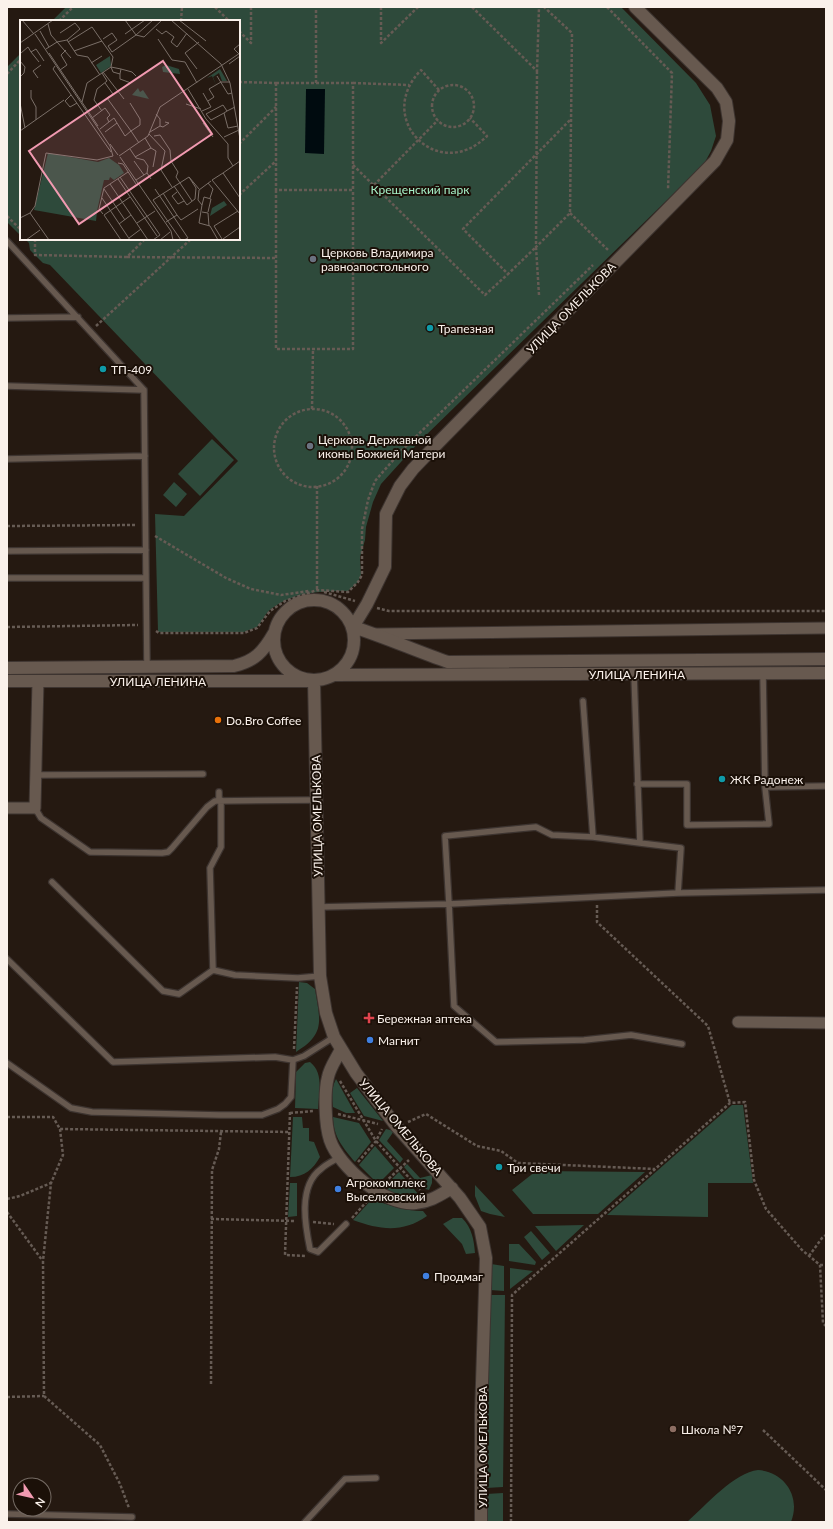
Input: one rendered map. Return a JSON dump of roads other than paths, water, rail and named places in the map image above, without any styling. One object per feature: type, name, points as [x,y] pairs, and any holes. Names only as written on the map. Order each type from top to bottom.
[{"type":"street","name":"УЛИЦА ОМЕЛЬКОВА","points":[[353,627],[367,604],[385,567],[386,514],[400,486],[715,160],[727,140],[729,122],[726,102],[717,88],[635,7]]},
{"type":"street","points":[[310,599],[323,600],[336,606],[346,615],[353,627],[355,641],[352,654],[345,666],[335,675],[322,680],[312,681],[296,677],[285,669],[278,659],[274,646],[274,633],[278,620],[286,610],[297,603],[310,599]]},
{"type":"street","name":"УЛИЦА ЛЕНИНА","points":[[353,627],[377,634],[400,645],[448,662],[826,659]]},
{"type":"street","points":[[377,634],[826,628]]},
{"type":"street","name":"УЛИЦА ЛЕНИНА","points":[[7,668],[234,666],[247,663],[257,656],[267,646],[274,633]]},
{"type":"street","name":"УЛИЦА ЛЕНИНА","points":[[335,675],[826,673]]},
{"type":"street","name":"УЛИЦА ЛЕНИНА","points":[[7,681],[312,681]]},
{"type":"street","points":[[7,808],[35,808],[38,681]]},
{"type":"street","name":"УЛИЦА ОМЕЛЬКОВА","points":[[312,681],[320,976],[326,1013],[334,1037],[356,1074],[397,1127],[452,1188],[480,1227],[486,1258],[481,1414],[481,1522]]},
{"type":"street","points":[[738,1022],[826,1023]]},
{"type":"street","points":[[342,1049],[328,1076],[325,1111],[330,1140],[340,1157],[364,1183],[394,1201],[414,1204],[432,1200],[452,1188]]},
{"type":"lane","points":[[7,242],[144,390],[147,666]]},
{"type":"lane","points":[[7,318],[78,317]]},
{"type":"lane","points":[[7,386],[144,390]]},
{"type":"lane","points":[[7,459],[145,456]]},
{"type":"lane","points":[[7,550],[146,550]]},
{"type":"lane","points":[[7,578],[146,578]]},
{"type":"lane","points":[[634,674],[640,843]]},
{"type":"lane","points":[[638,784],[687,784],[687,826],[769,824],[765,787],[763,674]]},
{"type":"lane","points":[[583,701],[593,838]]},
{"type":"lane","points":[[36,775],[203,774]]},
{"type":"lane","points":[[765,787],[826,786]]},
{"type":"lane","points":[[213,970],[210,868],[221,847],[219,792]]},
{"type":"lane","points":[[35,808],[41,818],[90,852],[162,853],[168,852],[172,848],[211,803],[220,800],[316,800]]},
{"type":"lane","points":[[678,893],[681,848],[552,835],[536,827],[445,836],[454,1006],[496,1042],[584,1040],[631,1035],[682,1044]]},
{"type":"lane","points":[[52,882],[163,991],[179,994],[213,970],[235,975],[298,978],[320,976]]},
{"type":"lane","points":[[319,907],[449,904],[678,893],[826,890]]},
{"type":"lane","points":[[7,960],[113,1062],[275,1057],[293,1060],[311,1053],[334,1037]]},
{"type":"lane","points":[[7,1063],[71,1108],[92,1112],[220,1115],[262,1114],[278,1109],[291,1097],[293,1060]]},
{"type":"lane","points":[[340,1157],[320,1169],[311,1179],[306,1198],[305,1222],[310,1249],[318,1252],[346,1224]]},
{"type":"lane","points":[[305,1522],[345,1479],[376,1478]]},
{"type":"lane","points":[[7,1514],[132,1517]]},
{"type":"place","name":"Церковь Владимира равноапостольного","points":[[313,259]]},
{"type":"place","name":"Трапезная","points":[[430,328]]},
{"type":"place","name":"ТП-409","points":[[103,369]]},
{"type":"place","name":"Церковь Державной иконы Божией Матери","points":[[310,446]]},
{"type":"place","name":"Do.Bro Coffee","points":[[218,720]]},
{"type":"place","name":"ЖК Радонеж","points":[[722,779]]},
{"type":"place","name":"Бережная аптека","points":[[369,1018]]},
{"type":"place","name":"Магнит","points":[[370,1040]]},
{"type":"place","name":"Три свечи","points":[[499,1167]]},
{"type":"place","name":"Агрокомплекс Выселковский","points":[[338,1189]]},
{"type":"place","name":"Продмаг","points":[[426,1276]]},
{"type":"place","name":"Школа №7","points":[[673,1429]]},
{"type":"park label","name":"Крещенский парк","points":[[420,189]]}]
